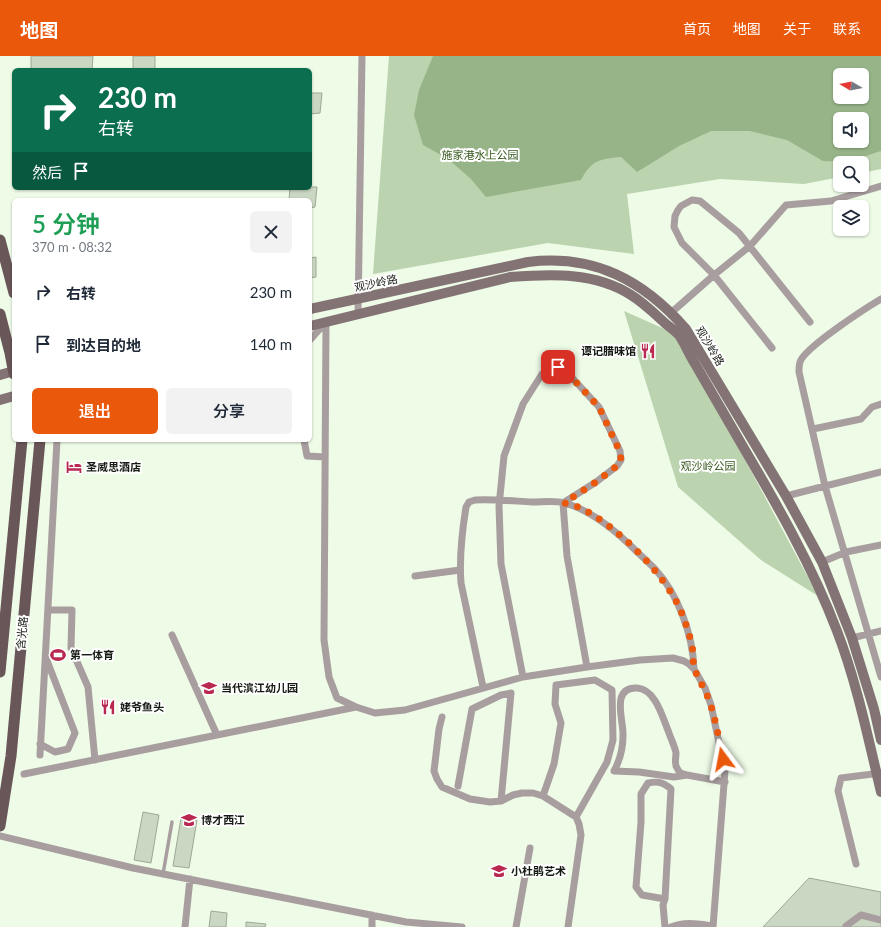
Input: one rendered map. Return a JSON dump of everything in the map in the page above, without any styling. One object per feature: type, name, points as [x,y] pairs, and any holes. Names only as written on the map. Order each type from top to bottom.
[{"type":"main road","points":[[0,240],[12,285]]},
{"type":"main road","name":"观沙岭路","points":[[312,309],[542,260],[561,260],[616,273],[654,296],[672,312],[686,329],[786,496],[822,562],[852,638],[877,708],[881,740]]},
{"type":"main road","name":"观沙岭路","points":[[312,326],[510,277],[522,276],[560,275],[588,278],[612,285],[631,295],[648,307],[678,335],[804,556],[825,600],[850,668],[879,773],[881,789]]},
{"type":"main road","points":[[0,314],[12,362]]},
{"type":"main road","points":[[0,376],[12,373]]},
{"type":"main road","points":[[0,400],[12,397]]},
{"type":"main road","name":"含光路","points":[[0,672],[22,442]]},
{"type":"main road","name":"含光路","points":[[0,826],[11,756],[40,442]]},
{"type":"street","points":[[358,314],[362,56]]},
{"type":"street","points":[[672,312],[750,246],[786,206],[831,201],[881,186]]},
{"type":"street","points":[[772,348],[714,275],[682,243],[676,234],[674,227],[674,216],[681,206],[692,200],[700,200],[739,233],[810,322]]},
{"type":"street","points":[[881,299],[832,332],[805,354],[800,362],[799,372],[825,486],[846,552],[881,677]]},
{"type":"street","points":[[312,338],[326,322]]},
{"type":"street","points":[[326,322],[324,640],[329,677],[337,698],[356,707],[375,712],[405,710],[482,687],[523,677],[640,660],[673,658],[684,661],[694,669],[705,688],[711,705],[723,759],[725,782],[713,926],[685,923],[676,926]]},
{"type":"street","points":[[523,677],[501,564],[499,501],[504,456],[523,404],[542,374],[558,367],[564,369],[599,407],[620,452],[621,460],[617,466],[596,482],[564,503]]},
{"type":"street","points":[[813,429],[861,419],[872,406],[881,404]]},
{"type":"street","points":[[40,755],[57,442]]},
{"type":"street","points":[[304,442],[307,456],[326,457]]},
{"type":"street","points":[[786,496],[881,472]]},
{"type":"street","points":[[482,687],[461,584],[460,570],[460,553],[466,507],[469,502],[475,500],[564,503],[580,508],[612,529],[656,570],[668,588],[681,611],[693,653],[694,669]]},
{"type":"street","points":[[564,503],[567,556],[587,667]]},
{"type":"street","points":[[822,562],[846,552],[881,545]]},
{"type":"street","points":[[415,576],[460,570]]},
{"type":"street","points":[[48,610],[72,610],[71,648],[88,687],[95,760]]},
{"type":"street","points":[[852,638],[881,630]]},
{"type":"street","points":[[172,635],[217,735]]},
{"type":"street","points":[[40,744],[55,752],[68,749],[75,733],[45,656]]},
{"type":"street","points":[[543,796],[554,764],[561,722],[555,704],[556,685],[595,680],[612,690],[613,740],[607,762],[576,818]]},
{"type":"street","points":[[686,775],[674,777],[614,771],[620,760],[624,737],[619,706],[624,694],[630,689],[644,689],[654,698],[660,708],[676,752],[676,768],[682,774],[725,782]]},
{"type":"street","points":[[458,786],[472,709],[501,695],[511,693],[501,801]]},
{"type":"street","points":[[24,774],[356,707]]},
{"type":"street","points":[[442,717],[439,729],[434,771],[442,787],[470,799],[490,802],[501,801],[513,795],[533,792],[543,796],[576,818],[579,824],[580,835],[568,927]]},
{"type":"street","points":[[856,864],[838,791],[841,778],[879,773]]},
{"type":"street","points":[[665,899],[642,896],[636,887],[641,822],[641,794],[648,783],[658,781],[671,789],[665,899],[663,905],[665,927]]},
{"type":"street","points":[[0,836],[62,852],[163,874],[372,915],[408,924],[462,927]]},
{"type":"street","points":[[516,927],[530,848]]},
{"type":"street","points":[[185,927],[190,879]]},
{"type":"street","points":[[372,915],[372,927]]},
{"type":"street","points":[[846,926],[861,915],[881,920]]},
{"type":"lane","points":[[163,874],[172,822]]},
{"type":"green space","name":"施家港水上公园","points":[[389,56],[881,56],[881,169],[869,172],[869,156],[833,156],[833,178],[804,184],[720,179],[627,194],[634,254],[548,243],[373,274]]},
{"type":"green space","name":"观沙岭公园","points":[[624,311],[678,335],[818,596],[761,560],[678,487]]},
{"type":"shaded area","name":"施家港水上公园","points":[[433,56],[881,56],[881,151],[866,156],[833,156],[833,161],[823,161],[787,140],[750,131],[711,131],[679,146],[637,172],[621,157],[607,159],[593,164],[581,180],[486,197],[471,179],[448,159],[423,145],[414,115],[419,90]]},
{"type":"building","points":[[31,56],[93,56],[92,68],[31,68]]},
{"type":"building","points":[[133,56],[155,56],[155,68],[133,68]]},
{"type":"building","points":[[312,93],[322,93],[320,113],[312,114]]},
{"type":"building","points":[[312,187],[317,187],[315,207],[312,208],[312,198],[289,198],[290,190],[312,190]]},
{"type":"building","points":[[316,257],[316,277],[312,278],[312,258]]},
{"type":"building","points":[[143,812],[159,815],[151,863],[134,860]]},
{"type":"building","points":[[181,818],[197,820],[189,868],[173,866]]},
{"type":"building","points":[[809,878],[881,892],[881,927],[763,927]]},
{"type":"building","points":[[211,911],[227,913],[226,927],[209,927]]},
{"type":"building","points":[[246,922],[266,924],[265,927],[246,927]]},
{"type":"place","name":"谭记腊味馆","points":[[648,351]]},
{"type":"place","name":"圣威思酒店","points":[[74,467]]},
{"type":"place","name":"第一体育","points":[[58,655]]},
{"type":"place","name":"当代滨江幼儿园","points":[[209,688]]},
{"type":"place","name":"姥爷鱼头","points":[[108,707]]},
{"type":"place","name":"博才西江","points":[[189,820]]},
{"type":"place","name":"小杜鹃艺术","points":[[499,871]]},
{"type":"route","points":[[558,367],[564,369],[599,407],[620,452],[621,460],[617,466],[596,482],[572,496],[564,503],[580,508],[618,533],[656,570],[668,588],[681,611],[693,653],[694,669],[705,688],[711,705],[723,759]]}]
